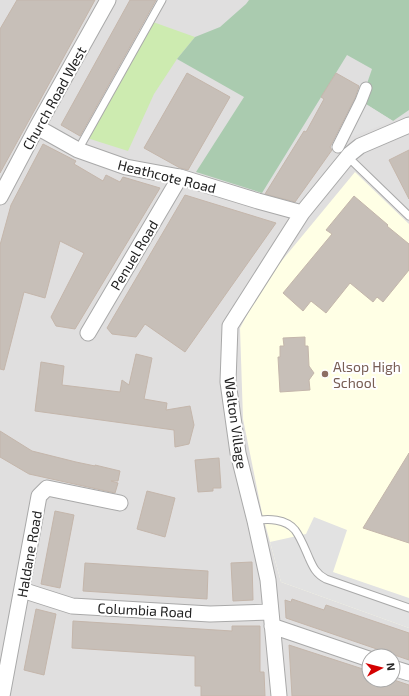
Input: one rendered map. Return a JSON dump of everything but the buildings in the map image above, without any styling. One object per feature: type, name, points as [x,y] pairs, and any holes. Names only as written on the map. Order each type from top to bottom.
[{"type":"street","name":"Church Road West","points":[[0,196],[108,0]]},
{"type":"street","points":[[343,152],[366,88]]},
{"type":"street","name":"Walton Village","points":[[279,696],[268,580],[238,453],[228,382],[230,326],[343,152],[350,154],[360,146],[409,125]]},
{"type":"street","name":"Heathcote Road","points":[[37,127],[78,150],[126,167],[180,178],[302,214]]},
{"type":"street","name":"Penuel Road","points":[[88,333],[180,178]]},
{"type":"street","name":"Haldane Road","points":[[2,696],[3,676],[22,590],[39,496],[47,488],[120,503]]},
{"type":"street","name":"Columbia Road","points":[[22,590],[72,606],[272,619]]},
{"type":"street","points":[[272,619],[361,656]]},
{"type":"lane","points":[[78,150],[162,0]]},
{"type":"lane","points":[[343,152],[409,216]]},
{"type":"lane","points":[[255,521],[271,519],[290,525],[298,535],[314,568],[318,574],[326,579],[409,608]]},
{"type":"shaded area","points":[[0,0],[409,0],[409,696],[0,696]]},
{"type":"shaded area","points":[[249,0],[409,0],[409,110],[393,121],[361,101],[372,69],[347,55],[262,193],[196,172],[244,97],[177,59],[195,37],[220,27]]},
{"type":"shaded area","points":[[361,101],[393,121],[343,140]]},
{"type":"shaded area","name":"Alsop High School","points":[[355,172],[409,224],[409,628],[281,582],[262,513],[243,419],[240,328],[265,281]]},
{"type":"shaded area","points":[[314,517],[347,530],[333,572],[409,598],[409,628],[281,582],[270,542],[306,534]]},
{"type":"green space","points":[[153,22],[195,37],[177,59],[154,94],[128,151],[87,138]]},
{"type":"place","name":"Alsop High School","points":[[325,374]]}]
